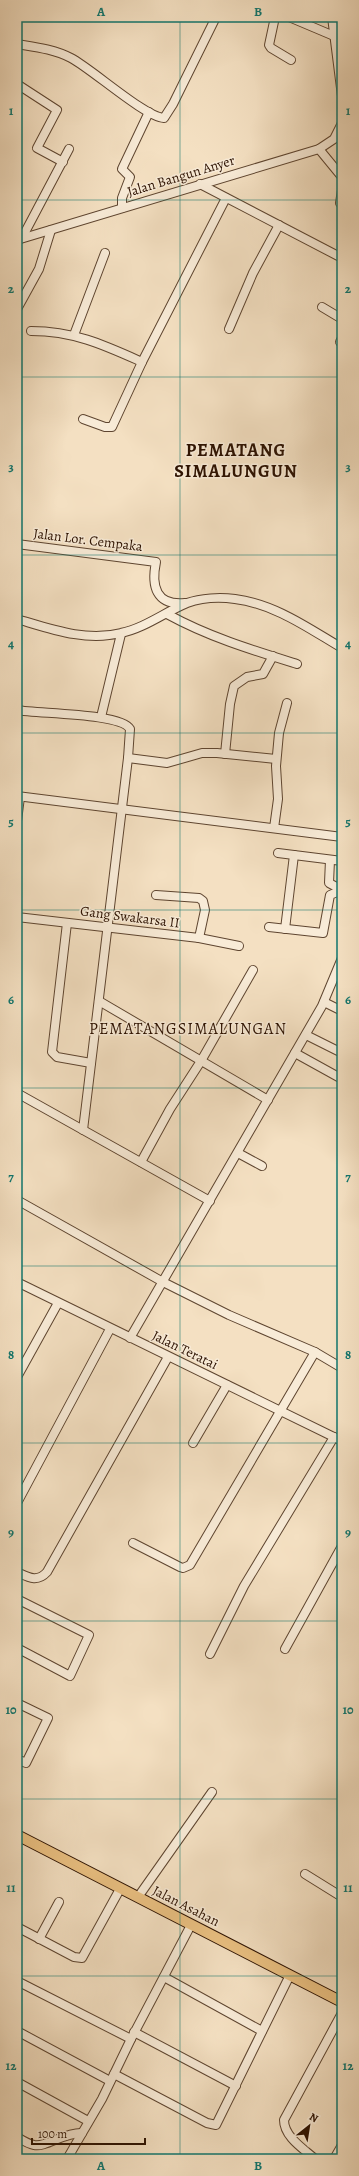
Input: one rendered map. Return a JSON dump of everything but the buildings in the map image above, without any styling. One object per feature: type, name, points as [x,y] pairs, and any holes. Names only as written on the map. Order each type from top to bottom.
[{"type":"main road","name":"Jalan Asahan","points":[[17,1835],[342,2002]]},
{"type":"street","points":[[17,44],[57,52],[71,58],[149,112],[162,118],[173,104],[216,17]]},
{"type":"street","points":[[275,17],[269,46],[291,60]]},
{"type":"street","points":[[289,17],[334,36]]},
{"type":"street","points":[[332,17],[342,96]]},
{"type":"street","points":[[17,84],[57,110],[37,148],[63,162]]},
{"type":"street","points":[[122,208],[122,198],[130,177],[122,169],[149,112]]},
{"type":"street","name":"Jalan Bangun Anyer","points":[[20,239],[319,149],[334,139],[342,123]]},
{"type":"street","points":[[20,239],[69,149]]},
{"type":"street","points":[[319,149],[342,177]]},
{"type":"street","points":[[200,184],[342,258]]},
{"type":"street","points":[[340,204],[342,190]]},
{"type":"street","points":[[83,418],[111,428],[142,362],[226,198]]},
{"type":"street","points":[[229,329],[253,272],[278,225]]},
{"type":"street","points":[[17,309],[39,269],[51,230]]},
{"type":"street","points":[[74,335],[105,253]]},
{"type":"street","points":[[322,307],[342,319]]},
{"type":"street","points":[[31,331],[59,332],[74,335],[142,362]]},
{"type":"street","name":"Jalan Lor. Cempaka","points":[[17,544],[156,562],[153,583],[156,591],[168,602],[176,604],[186,603]]},
{"type":"street","points":[[17,619],[80,635],[94,636],[121,634],[167,614],[186,603],[215,598],[235,599],[264,606],[289,616],[342,648]]},
{"type":"street","points":[[167,614],[191,628],[226,642],[298,664]]},
{"type":"street","points":[[101,717],[121,634]]},
{"type":"street","points":[[225,754],[230,698],[234,686],[247,677],[264,674],[273,656]]},
{"type":"street","points":[[274,828],[278,799],[276,760],[279,733],[287,703]]},
{"type":"street","points":[[17,710],[101,717],[128,725],[130,729],[122,810],[83,1130]]},
{"type":"street","points":[[128,758],[167,763],[202,753],[276,760]]},
{"type":"street","points":[[17,821],[18,796],[342,836]]},
{"type":"street","points":[[278,853],[342,862]]},
{"type":"street","points":[[286,929],[294,855]]},
{"type":"street","points":[[330,860],[329,883],[342,890]]},
{"type":"street","points":[[269,927],[323,933],[330,895],[342,890]]},
{"type":"street","points":[[156,894],[199,898],[203,900],[205,910],[199,938]]},
{"type":"street","name":"Gang Swakarsa II","points":[[17,917],[199,938],[239,946]]},
{"type":"street","points":[[68,923],[52,1052],[57,1057],[91,1063]]},
{"type":"street","points":[[130,1338],[306,1035],[324,1002],[342,958]]},
{"type":"street","points":[[141,1162],[170,1109],[201,1061],[253,970]]},
{"type":"street","points":[[99,1001],[268,1100]]},
{"type":"street","points":[[324,1002],[342,1011]]},
{"type":"street","points":[[306,1035],[342,1053]]},
{"type":"street","points":[[295,1053],[342,1079]]},
{"type":"street","points":[[17,1093],[210,1200]]},
{"type":"street","points":[[238,1153],[262,1166]]},
{"type":"street","points":[[17,1200],[163,1282],[228,1315],[315,1352],[342,1368]]},
{"type":"street","name":"Jalan Teratai","points":[[17,1282],[342,1441]]},
{"type":"street","points":[[17,1377],[58,1303]]},
{"type":"street","points":[[17,1503],[110,1328]]},
{"type":"street","points":[[133,1543],[180,1567],[183,1568],[190,1565],[315,1352]]},
{"type":"street","points":[[17,1572],[35,1579],[47,1572],[168,1357]]},
{"type":"street","points":[[193,1444],[227,1385]]},
{"type":"street","points":[[210,1654],[244,1586],[334,1437]]},
{"type":"street","points":[[285,1649],[342,1546]]},
{"type":"street","points":[[17,1648],[70,1676],[89,1634],[18,1601]]},
{"type":"street","points":[[17,1703],[48,1718],[26,1763],[17,1759]]},
{"type":"street","points":[[138,1898],[212,1792]]},
{"type":"street","points":[[305,1874],[342,1897]]},
{"type":"street","points":[[17,1927],[74,1958],[82,1958],[120,1889]]},
{"type":"street","points":[[39,1939],[59,1902]]},
{"type":"street","points":[[67,2159],[112,2077],[132,2035],[191,1925]]},
{"type":"street","points":[[17,2031],[213,2126],[218,2123],[290,1976]]},
{"type":"street","points":[[164,1977],[262,2031]]},
{"type":"street","points":[[17,1981],[236,2086]]},
{"type":"street","points":[[315,2159],[291,2137],[285,2128],[284,2120],[342,2013]]},
{"type":"street","points":[[17,2082],[88,2121]]},
{"type":"street","points":[[17,2137],[33,2145],[39,2146],[69,2133],[82,2133]]},
{"type":"street","points":[[334,2159],[342,2145]]},
{"type":"district","name":"PEMATANG SIMALUNGUN","points":[[236,460]]},
{"type":"district","name":"PEMATANGSIMALUNGAN","points":[[188,1029]]}]
